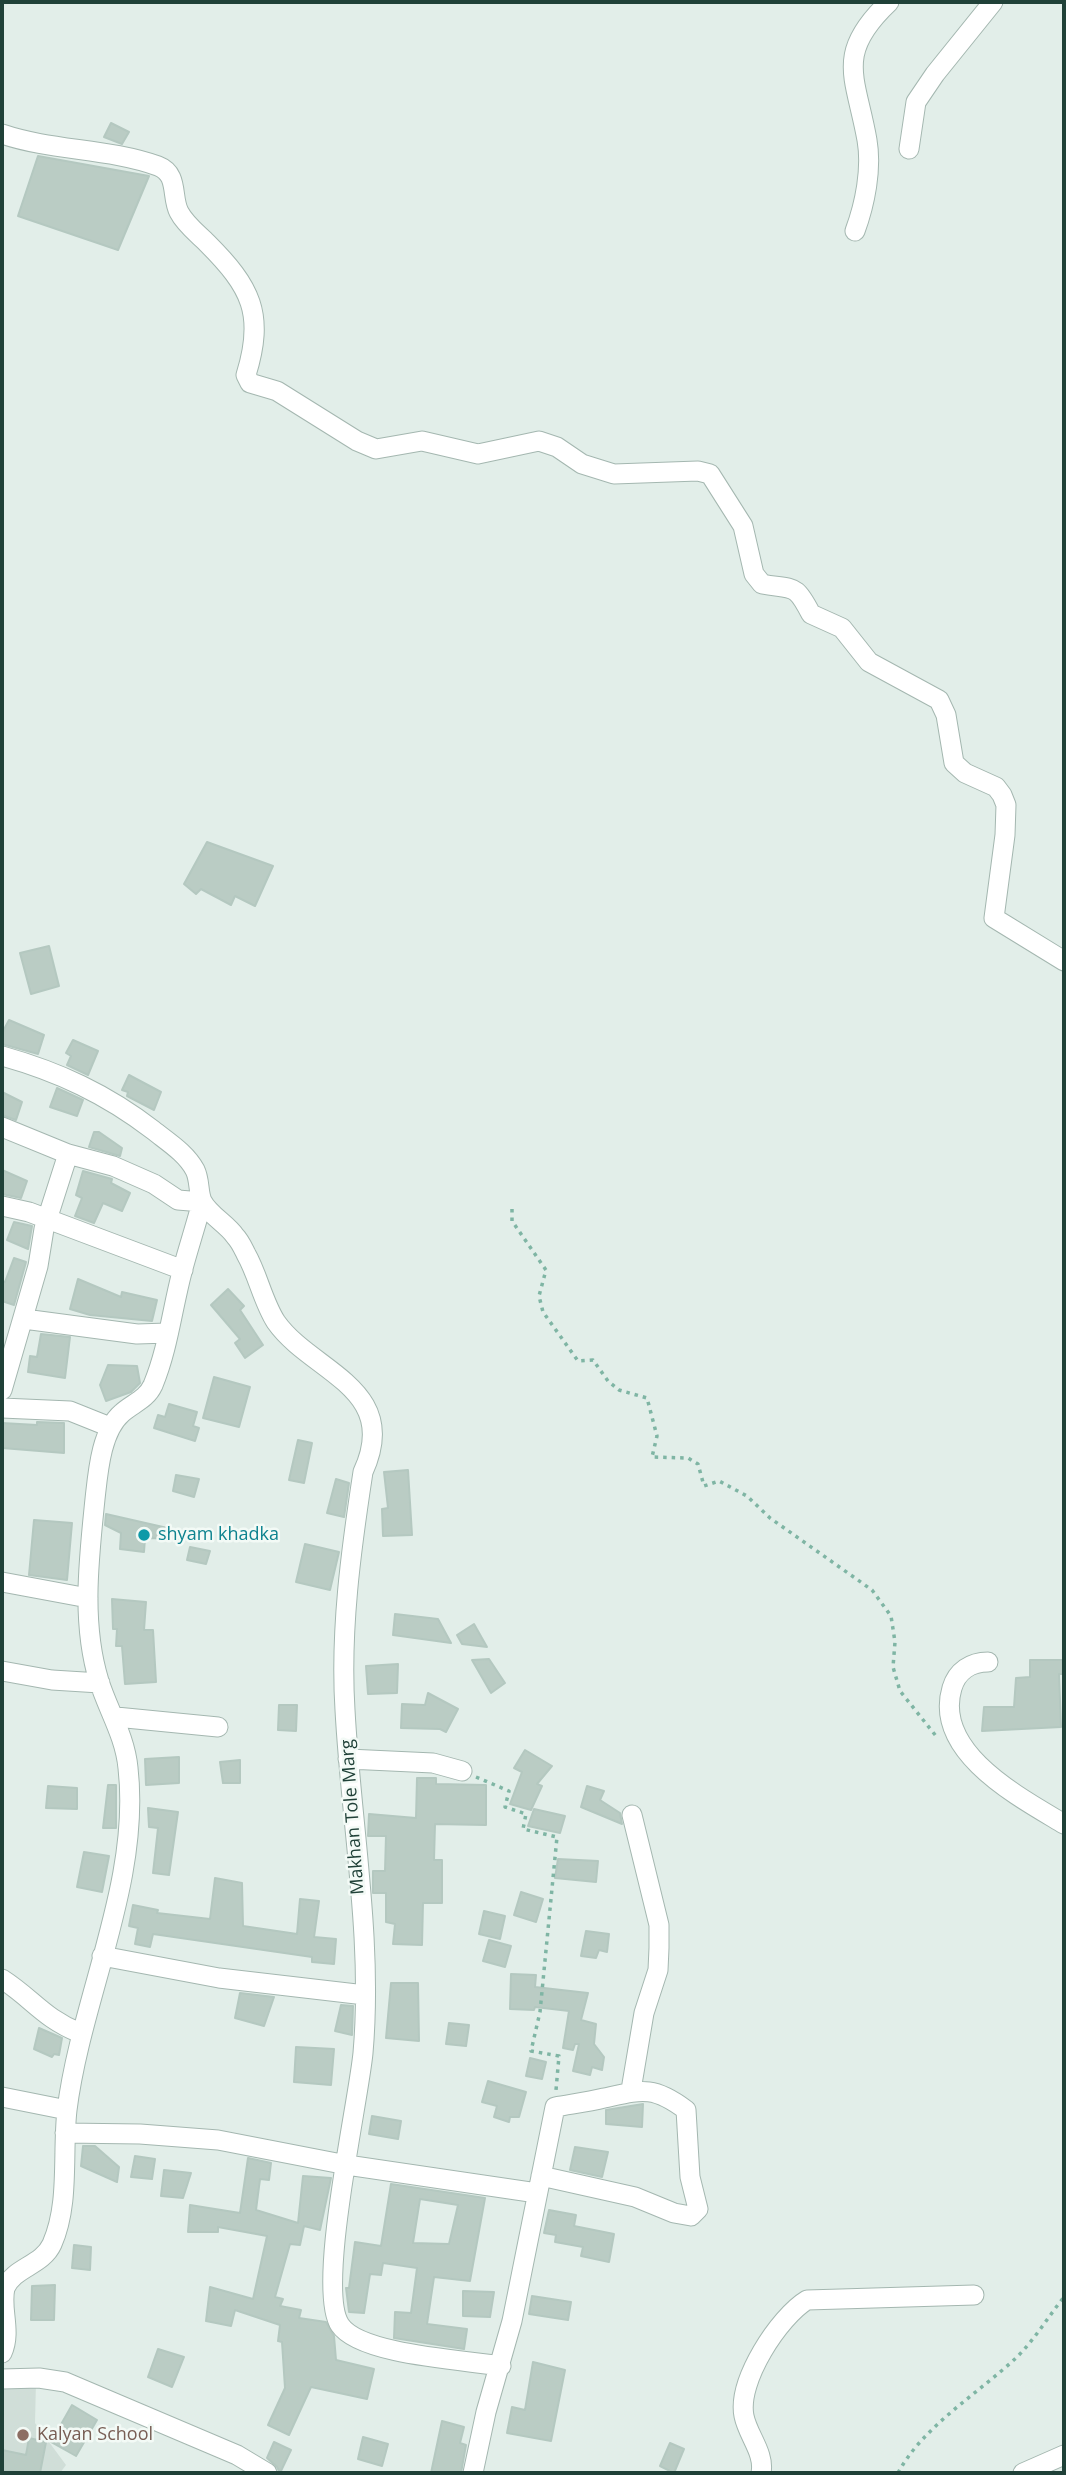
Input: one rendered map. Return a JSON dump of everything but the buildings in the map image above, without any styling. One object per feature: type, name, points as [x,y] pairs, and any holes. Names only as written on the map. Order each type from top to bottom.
[{"type":"street","points":[[855,231],[862,211],[868,167],[867,140],[852,78],[855,45],[869,21],[889,2]]},
{"type":"street","points":[[909,149],[916,102],[934,74],[993,2]]},
{"type":"street","points":[[2,134],[34,144],[115,155],[161,167],[171,177],[177,210],[232,267],[249,294],[256,323],[252,355],[246,375],[250,383],[277,391],[357,441],[376,449],[422,441],[478,454],[539,441],[557,447],[582,464],[614,474],[698,471],[710,474],[743,526],[754,574],[762,584],[793,587],[800,592],[811,614],[842,628],[869,662],[939,701],[946,715],[954,762],[965,773],[996,787],[1006,805],[1003,866],[994,918],[1064,961]]},
{"type":"street","name":"Makhan Tole Marg","points":[[2,1056],[81,1083],[130,1112],[172,1143],[195,1171],[202,1202],[235,1236],[276,1322],[296,1343],[340,1375],[360,1397],[369,1424],[369,1458],[362,1472],[348,1576],[344,1707],[365,1995],[362,2065],[332,2287],[333,2311],[346,2333],[383,2347],[501,2365]]},
{"type":"street","points":[[2,1127],[68,1154],[113,1166],[154,1184],[178,1200],[202,1202],[163,1359],[151,1390],[110,1427],[96,1495],[88,1625],[100,1683],[116,1717],[128,1767],[129,1817],[119,1888],[103,1956],[80,2033],[67,2110],[63,2203],[53,2241],[44,2258],[10,2277],[3,2291],[7,2343],[2,2353]]},
{"type":"street","points":[[2,1390],[24,1319],[47,1221],[68,1154]]},
{"type":"street","points":[[2,1206],[29,1212],[183,1270]]},
{"type":"street","points":[[24,1319],[116,1332],[168,1333]]},
{"type":"street","points":[[2,1408],[71,1411],[110,1427]]},
{"type":"street","points":[[2,1582],[88,1598]]},
{"type":"street","points":[[988,1662],[968,1666],[957,1676],[951,1690],[949,1714],[952,1729],[988,1775],[1064,1824]]},
{"type":"street","points":[[2,1671],[52,1680],[100,1683]]},
{"type":"street","points":[[116,1717],[218,1727]]},
{"type":"street","points":[[348,1759],[433,1763],[462,1771]]},
{"type":"street","points":[[631,2090],[644,2014],[658,1970],[659,1948],[659,1925],[632,1815]]},
{"type":"street","points":[[103,1956],[219,1978],[365,1995]]},
{"type":"street","points":[[2,1979],[23,1993],[48,2017],[80,2033]]},
{"type":"street","points":[[65,2133],[140,2134],[218,2140],[347,2165],[539,2185],[635,2197],[674,2213],[691,2216],[698,2209],[690,2177],[686,2110],[670,2098],[650,2090],[631,2090],[555,2107],[539,2185],[501,2365],[486,2412],[473,2473]]},
{"type":"street","points":[[2,2097],[67,2110]]},
{"type":"street","points":[[761,2473],[759,2452],[744,2416],[743,2399],[759,2358],[790,2311],[807,2300],[974,2295]]},
{"type":"street","points":[[2,2379],[39,2378],[65,2382],[237,2455],[267,2473]]},
{"type":"street","points":[[1023,2473],[1064,2455]]},
{"type":"path","points":[[512,1209],[512,1222],[546,1270],[539,1296],[543,1312],[571,1352],[578,1360],[593,1360],[607,1381],[619,1390],[648,1398],[657,1436],[652,1457],[688,1458],[698,1464],[704,1486],[719,1481],[747,1496],[808,1545],[872,1590],[891,1616],[895,1642],[893,1667],[900,1691],[937,1736]]},
{"type":"path","points":[[462,1771],[509,1791],[505,1807],[526,1814],[523,1829],[557,1837],[540,2012],[531,2050],[559,2056],[555,2107]]},
{"type":"path","points":[[898,2473],[907,2455],[963,2400],[1017,2357],[1064,2297]]},
{"type":"shaded area","name":"Kalyan School","points":[[2,2380],[36,2381],[35,2423],[66,2465],[60,2473],[2,2473]]},
{"type":"place","name":"shyam khadka","points":[[144,1535]]},
{"type":"place","name":"Kalyan School","points":[[23,2435]]}]
